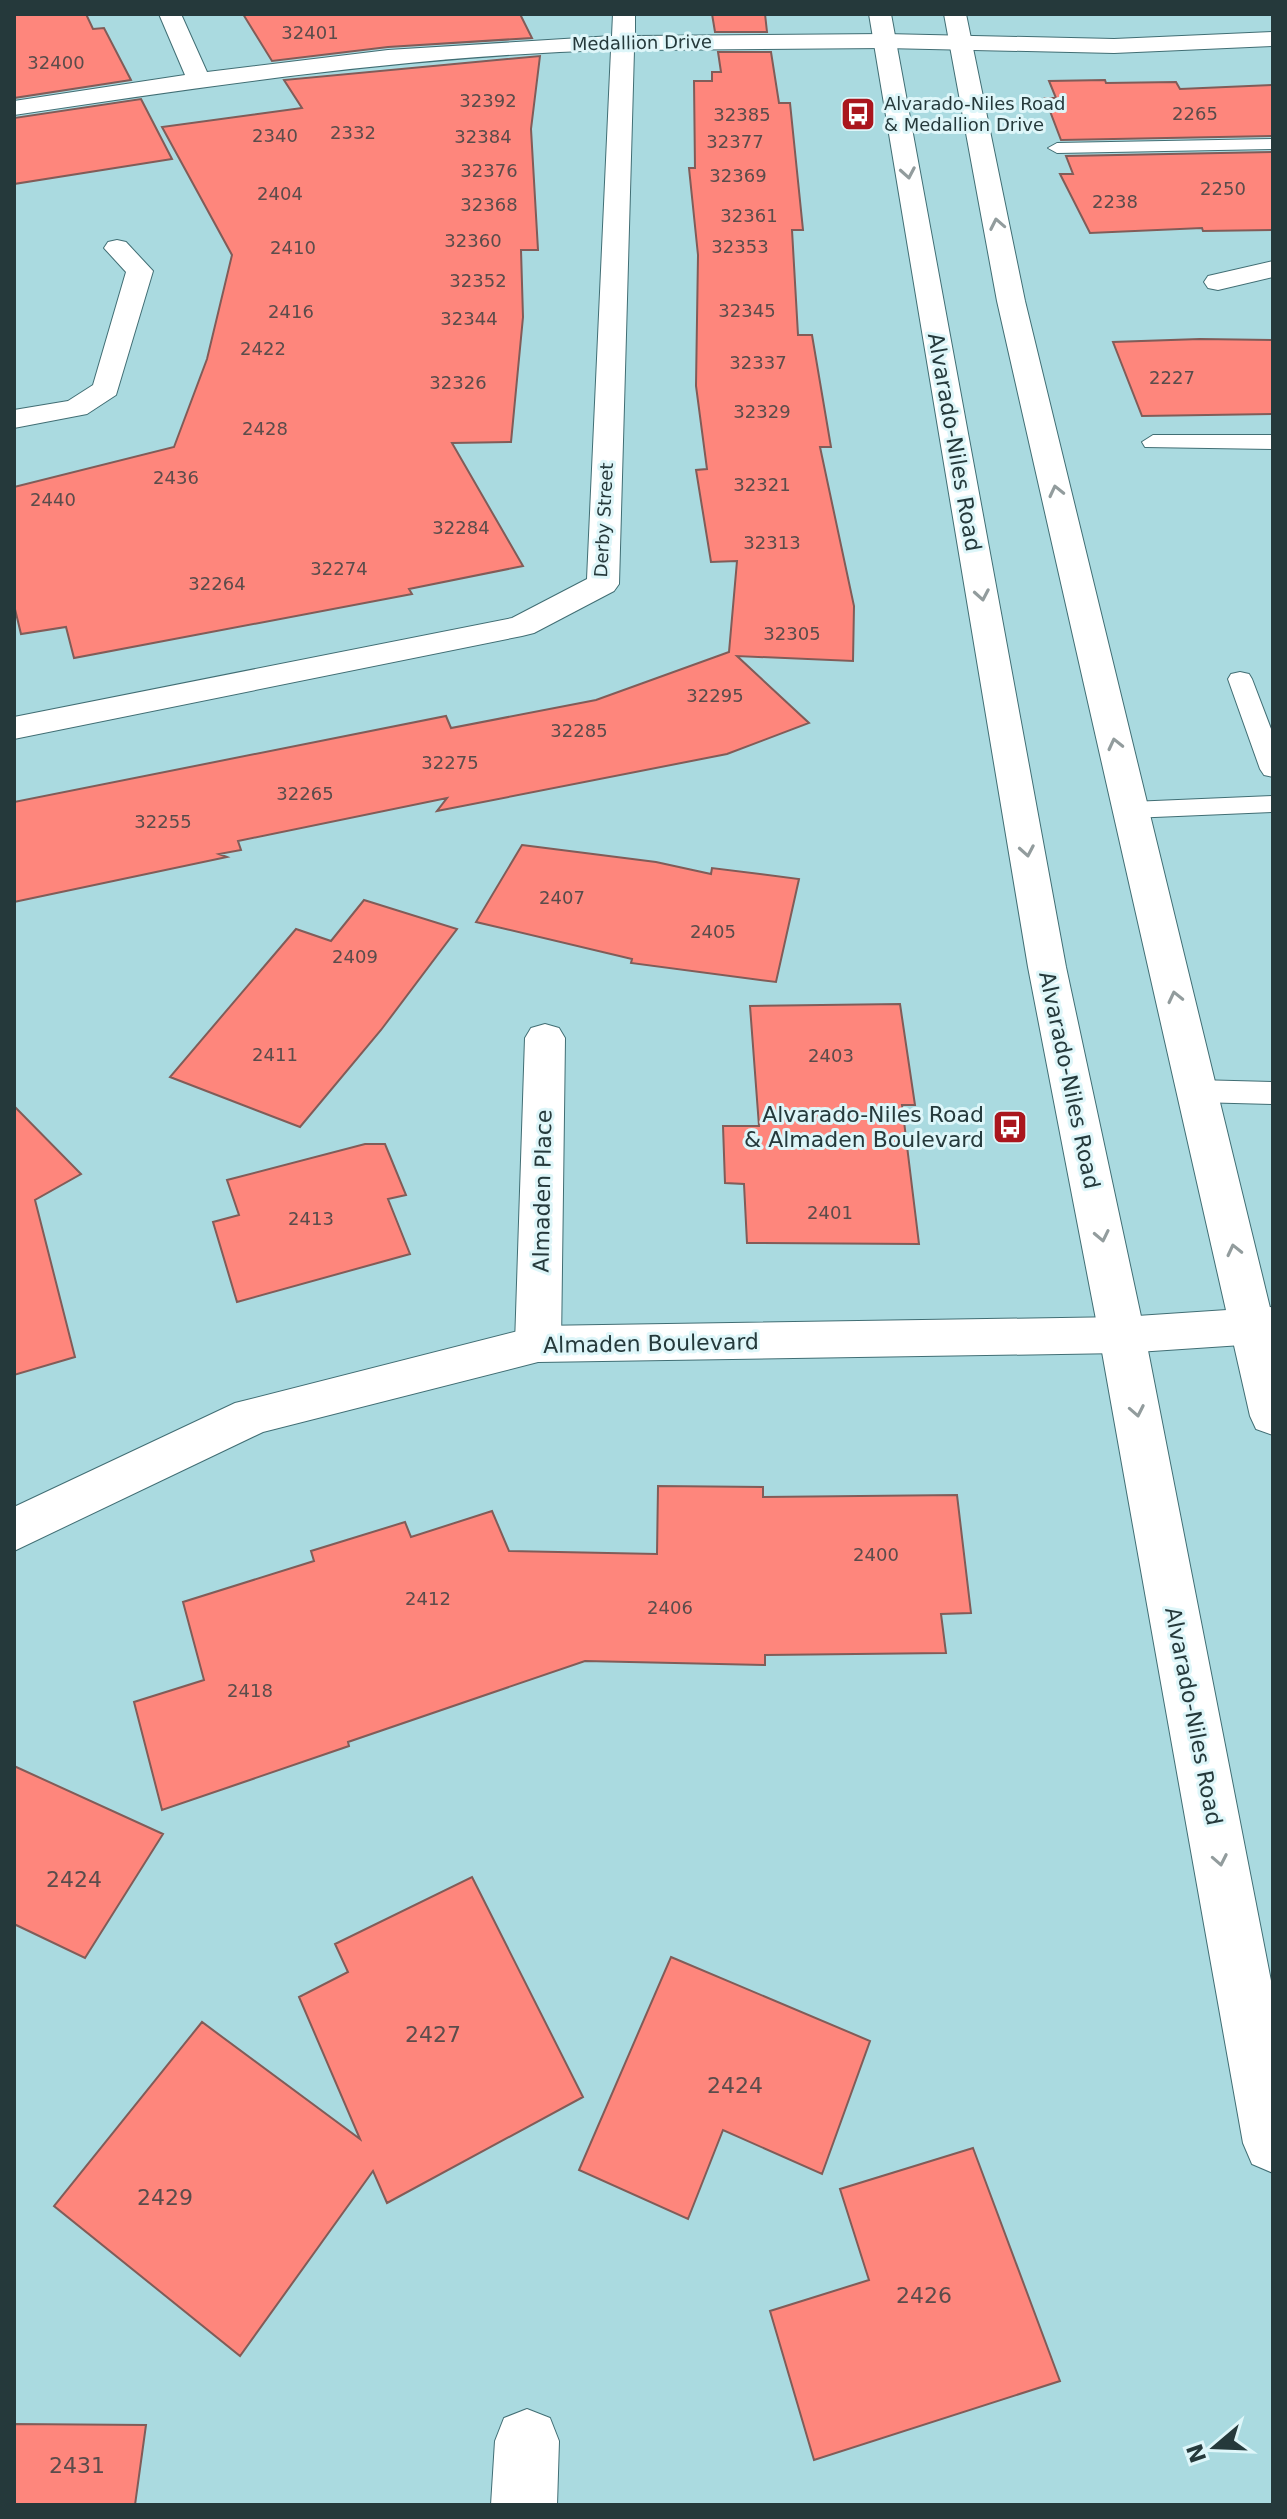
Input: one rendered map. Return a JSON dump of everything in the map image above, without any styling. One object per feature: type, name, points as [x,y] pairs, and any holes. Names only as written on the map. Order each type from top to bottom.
[{"type":"street","points":[[170,14],[199,81]]},
{"type":"street","name":"Medallion Drive","points":[[14,108],[199,81],[623,28],[958,28],[1114,46],[1273,39]]},
{"type":"street","name":"Derby Street","points":[[14,728],[522,626],[603,584],[623,28]]},
{"type":"street","name":"Alvarado-Niles Road","points":[[883,28],[1047,967],[1122,1335],[1273,2143]]},
{"type":"street","points":[[958,28],[1011,301],[1196,1091],[1262,1325],[1273,1416]]},
{"type":"street","points":[[14,419],[77,408],[106,389],[140,271],[117,248]]},
{"type":"street","points":[[1218,282],[1273,269]]},
{"type":"street","name":"Almaden Place","points":[[538,1344],[545,1038]]},
{"type":"street","name":"Almaden Boulevard","points":[[14,1530],[252,1416],[538,1344],[1122,1335],[1262,1325]]},
{"type":"street","points":[[524,2505],[527,2441]]},
{"type":"lane","points":[[1057,148],[1273,144]]},
{"type":"lane","points":[[1153,442],[1273,442]]},
{"type":"lane","points":[[1240,679],[1273,769]]},
{"type":"lane","points":[[1131,810],[1273,804]]},
{"type":"lane","points":[[1196,1091],[1273,1093]]},
{"type":"building","points":[[14,14],[86,14],[93,29],[104,28],[131,80],[14,98]]},
{"type":"building","points":[[243,14],[520,14],[532,38],[388,47],[272,61]]},
{"type":"building","points":[[712,14],[765,14],[767,32],[715,32]]},
{"type":"building","points":[[718,52],[771,52],[779,103],[790,103],[803,230],[792,230],[798,335],[812,335],[831,447],[820,447],[854,606],[853,661],[737,656],[809,723],[727,754],[437,811],[447,798],[238,841],[241,850],[219,854],[227,857],[14,902],[14,802],[446,716],[451,728],[596,700],[729,652],[737,561],[711,562],[696,470],[707,469],[696,386],[698,255],[689,168],[695,168],[694,81],[712,81],[712,72],[721,72]]},
{"type":"building","points":[[540,56],[531,129],[538,250],[521,250],[523,317],[511,442],[452,443],[523,566],[409,589],[412,594],[74,658],[66,627],[21,634],[14,605],[14,487],[174,447],[207,359],[232,255],[162,127],[302,108],[284,80]]},
{"type":"building","points":[[1105,80],[1106,83],[1176,82],[1180,89],[1273,85],[1273,136],[1061,140],[1045,98],[1056,98],[1049,81]]},
{"type":"building","points":[[141,99],[172,159],[14,184],[14,118]]},
{"type":"building","points":[[1273,152],[1273,230],[1203,231],[1202,228],[1090,233],[1060,174],[1073,174],[1066,156]]},
{"type":"building","points":[[1273,340],[1273,414],[1142,416],[1113,342]]},
{"type":"building","points":[[522,845],[656,862],[711,874],[712,868],[799,879],[776,982],[631,963],[632,959],[476,922]]},
{"type":"building","points":[[364,900],[457,929],[381,1030],[300,1127],[170,1077],[296,929],[331,941]]},
{"type":"building","points":[[900,1004],[915,1105],[902,1105],[919,1244],[747,1243],[744,1184],[725,1183],[723,1126],[759,1126],[750,1006]]},
{"type":"building","points":[[14,1106],[81,1174],[35,1200],[75,1357],[14,1375]]},
{"type":"building","points":[[365,1144],[385,1144],[406,1195],[388,1199],[410,1254],[237,1302],[213,1222],[239,1215],[227,1180]]},
{"type":"building","points":[[658,1486],[763,1487],[763,1497],[957,1495],[971,1613],[941,1614],[946,1653],[765,1655],[765,1665],[585,1661],[162,1810],[134,1702],[204,1680],[183,1602],[314,1561],[311,1551],[405,1522],[411,1537],[492,1511],[509,1551],[657,1554]]},
{"type":"building","points":[[14,1766],[163,1834],[85,1958],[14,1924]]},
{"type":"building","points":[[472,1877],[583,2097],[387,2203],[373,2171],[240,2356],[54,2206],[202,2022],[360,2139],[299,1997],[348,1972],[335,1944]]},
{"type":"building","points":[[671,1957],[870,2041],[822,2174],[723,2130],[688,2219],[579,2170]]},
{"type":"building","points":[[973,2148],[1060,2381],[814,2460],[770,2311],[869,2280],[840,2189]]},
{"type":"building","points":[[14,2424],[146,2425],[135,2505],[14,2505]]},
{"type":"place","name":"Alvarado-Niles Road & Medallion Drive","points":[[858,114]]},
{"type":"place","name":"Alvarado-Niles Road & Almaden Boulevard","points":[[1010,1127]]}]
